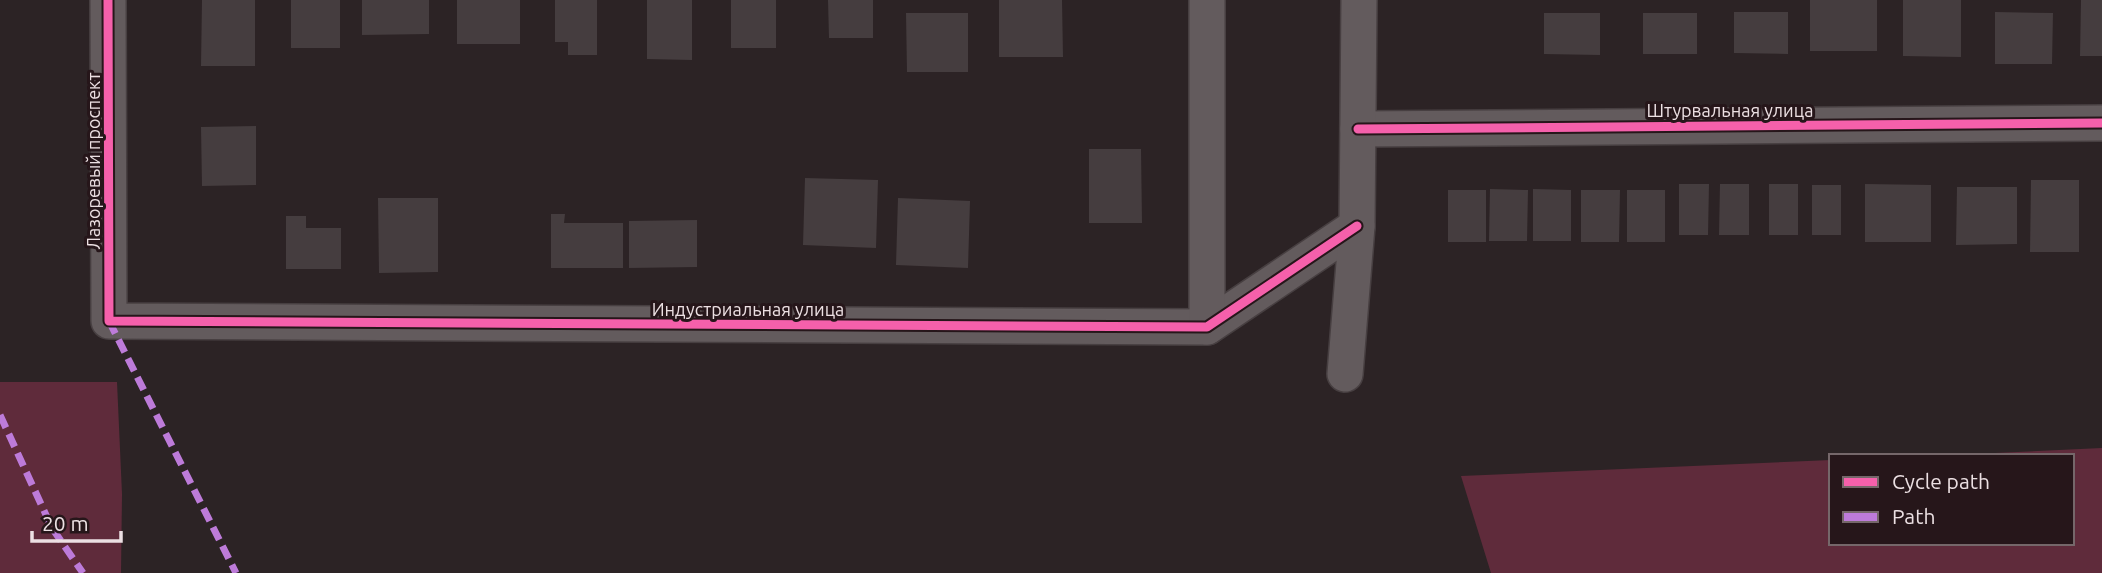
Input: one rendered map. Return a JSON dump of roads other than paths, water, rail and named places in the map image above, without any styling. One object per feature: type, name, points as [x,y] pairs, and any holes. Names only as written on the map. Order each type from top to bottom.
[{"type":"street","name":"Лазоревый проспект","points":[[108,0],[108,321]]},
{"type":"street","points":[[1207,0],[1207,327]]},
{"type":"street","points":[[1345,374],[1357,226],[1359,0]]},
{"type":"street","name":"Штурвальная улица","points":[[1358,128],[2102,123]]},
{"type":"street","points":[[1207,327],[1357,226]]},
{"type":"street","name":"Индустриальная улица","points":[[108,321],[1207,327]]}]
